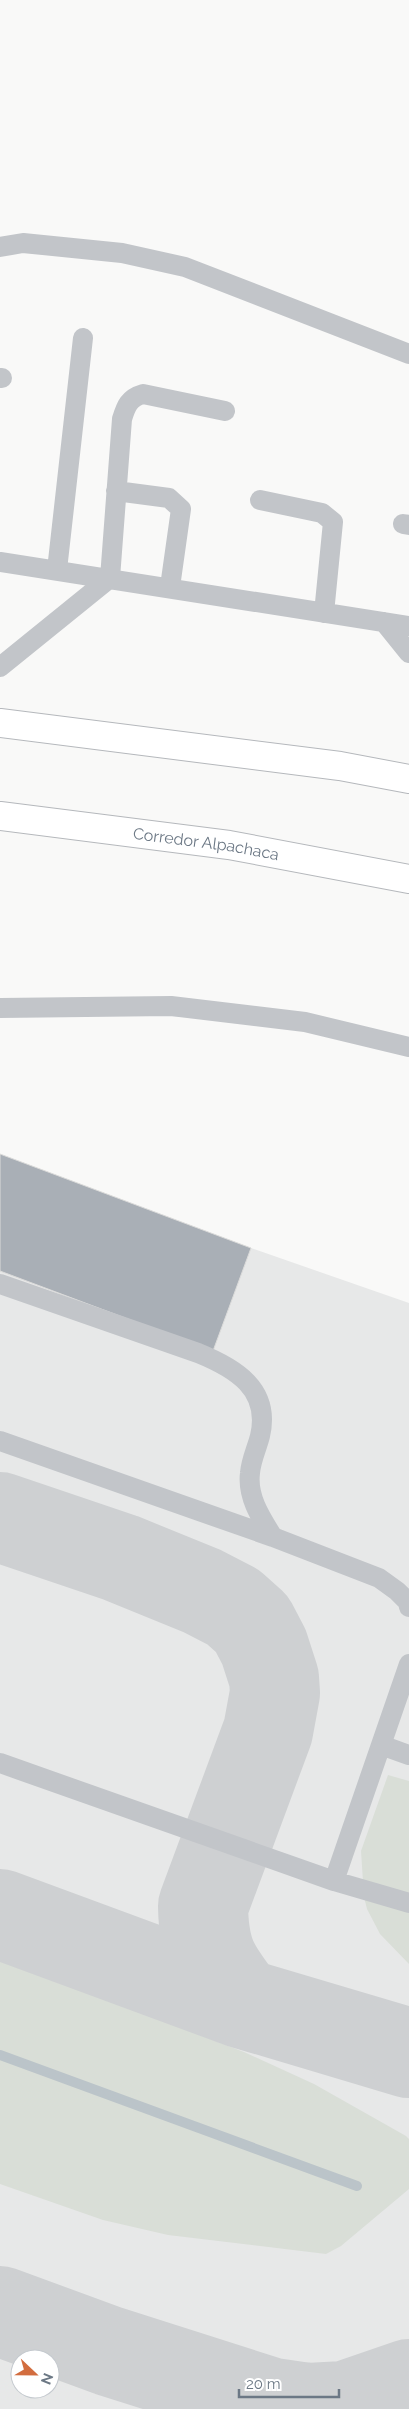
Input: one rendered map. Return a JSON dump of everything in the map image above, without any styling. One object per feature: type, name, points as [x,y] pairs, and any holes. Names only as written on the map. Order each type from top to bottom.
[{"type":"highway","points":[[0,724],[340,766],[409,779]]},
{"type":"highway","name":"Corredor Alpachaca","points":[[0,816],[229,845],[409,880]]},
{"type":"lane","points":[[0,248],[23,242],[122,252],[185,266],[409,354]]},
{"type":"lane","points":[[57,570],[83,338]]},
{"type":"lane","points":[[0,667],[110,578],[122,419],[126,405],[133,396],[143,394],[225,411]]},
{"type":"lane","points":[[116,491],[169,498],[181,509],[170,587]]},
{"type":"lane","points":[[260,500],[322,513],[333,522],[324,612]]},
{"type":"lane","points":[[0,562],[170,587],[409,626]]},
{"type":"lane","points":[[384,622],[409,653]]},
{"type":"lane","points":[[0,1008],[171,1006],[305,1022],[409,1047]]},
{"type":"lane","points":[[0,1284],[198,1353],[224,1364],[246,1379],[256,1394],[262,1416],[261,1434],[250,1473],[251,1493],[257,1512],[273,1537]]},
{"type":"lane","points":[[0,1441],[273,1537],[378,1578],[397,1590],[408,1602],[409,1607]]},
{"type":"lane","points":[[334,1881],[409,1664]]},
{"type":"lane","points":[[382,1745],[409,1755]]},
{"type":"lane","points":[[0,1763],[334,1881],[409,1903]]},
{"type":"shaded area","points":[[0,1154],[251,1248],[409,1303],[409,2409],[0,2409]]},
{"type":"shaded area","points":[[388,1775],[409,1781],[409,1964],[380,1934],[367,1909],[364,1897],[361,1851]]},
{"type":"shaded area","points":[[0,1959],[244,2052],[314,2084],[409,2139],[409,2189],[341,2246],[326,2254],[168,2235],[103,2220],[0,2184]]},
{"type":"building","points":[[0,1154],[251,1248],[213,1351],[0,1271]]},
{"type":"waterway","points":[[0,2055],[357,2186]]},
{"type":"taxiway","points":[[0,1517],[121,1558],[202,1591],[233,1607],[252,1624],[264,1647],[274,1678],[275,1693],[268,1731],[203,1906],[205,1936],[212,1959],[223,1979],[241,2003]]},
{"type":"taxiway","points":[[0,1914],[241,2003],[409,2053]]},
{"type":"taxiway","points":[[0,2311],[109,2351],[291,2409]]},
{"type":"taxiway","points":[[274,2403],[308,2408],[345,2406],[409,2384]]}]
